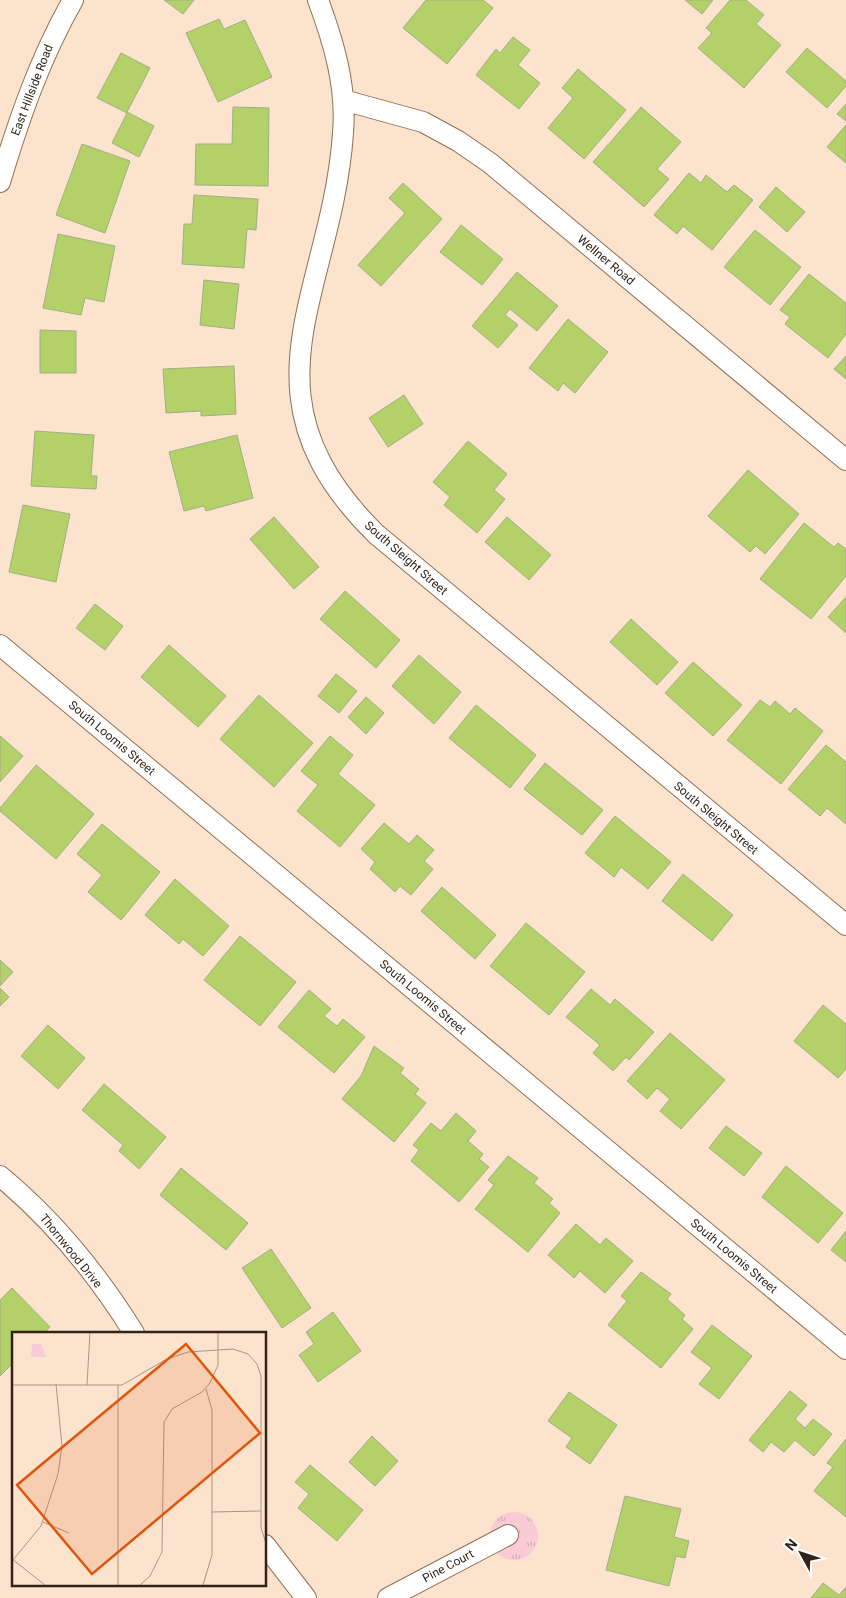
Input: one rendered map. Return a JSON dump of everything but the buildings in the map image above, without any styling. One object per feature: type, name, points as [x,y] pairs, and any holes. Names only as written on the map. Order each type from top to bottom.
[{"type":"street","name":"East Hillside Road","points":[[0,182],[22,111],[40,63],[73,0]]},
{"type":"street","name":"South Sleight Street","points":[[318,0],[333,44],[344,100],[343,133],[334,202],[308,300],[300,342],[298,379],[303,415],[308,435],[320,462],[336,489],[376,534],[846,926]]},
{"type":"street","name":"Wellner Road","points":[[344,100],[423,122],[458,141],[490,163],[846,460]]},
{"type":"street","name":"South Loomis Street","points":[[0,645],[846,1349]]},
{"type":"street","name":"Thornwood Drive","points":[[0,1176],[45,1217],[77,1254],[133,1332]]},
{"type":"street","name":"Pine Court","points":[[388,1598],[508,1535]]},
{"type":"street","points":[[266,1546],[306,1598]]},
{"type":"green space","points":[[514,1512],[523,1514],[531,1519],[536,1527],[538,1536],[536,1545],[531,1553],[523,1558],[514,1560],[505,1558],[497,1553],[492,1545],[490,1536],[492,1527],[497,1519],[505,1514]]}]
